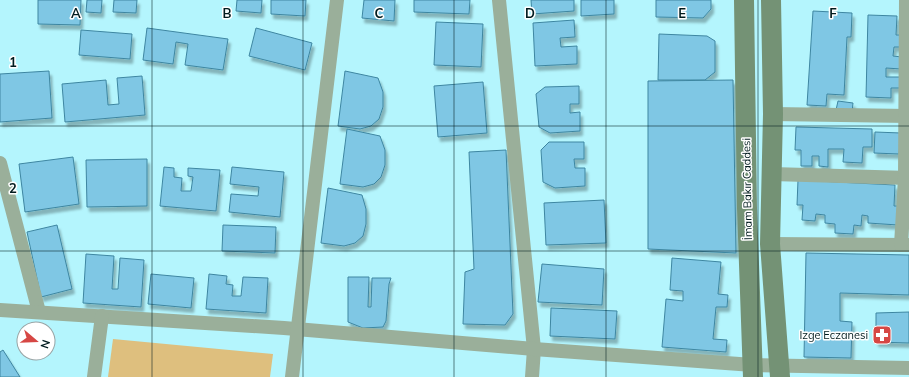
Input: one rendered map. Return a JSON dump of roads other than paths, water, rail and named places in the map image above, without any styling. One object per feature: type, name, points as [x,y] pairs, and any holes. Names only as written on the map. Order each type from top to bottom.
[{"type":"main road","name":"İmam Bakır Caddesi","points":[[744,0],[747,208],[753,371]]},
{"type":"main road","points":[[770,0],[773,114],[770,244],[779,371]]},
{"type":"street","points":[[292,377],[337,0]]},
{"type":"street","points":[[499,0],[534,349],[532,377]]},
{"type":"street","points":[[770,244],[905,245],[907,178],[906,0]]},
{"type":"street","points":[[773,114],[907,116]]},
{"type":"street","points":[[0,163],[39,312]]},
{"type":"street","points":[[772,174],[907,178]]},
{"type":"street","points":[[0,310],[298,329],[534,349],[753,371],[909,368]]},
{"type":"street","points":[[94,377],[102,316]]},
{"type":"place","name":"Izge Eczanesi","points":[[882,335]]}]
